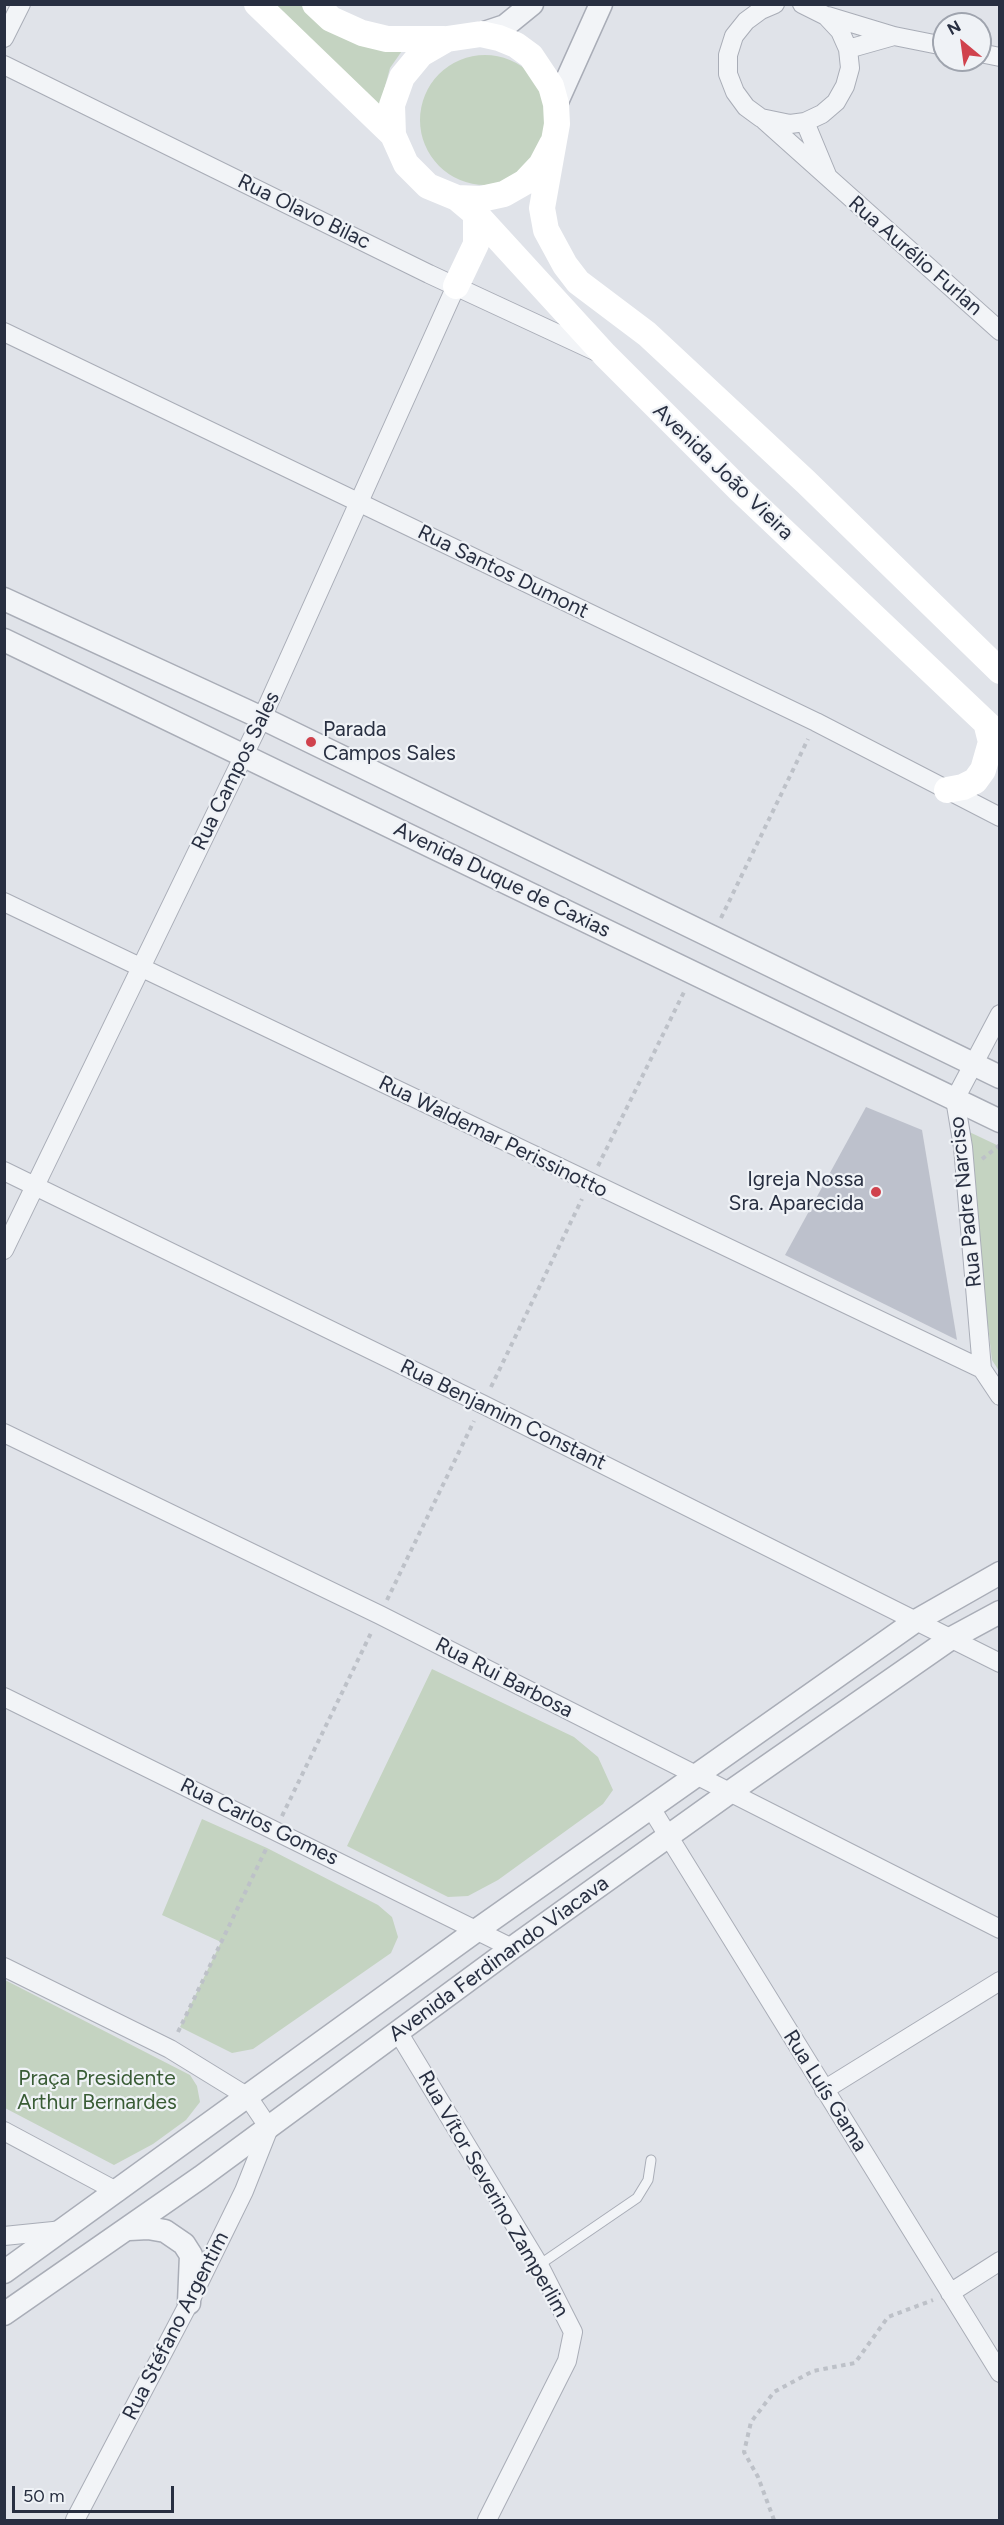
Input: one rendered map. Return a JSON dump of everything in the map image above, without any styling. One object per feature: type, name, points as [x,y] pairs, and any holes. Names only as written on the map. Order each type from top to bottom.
[{"type":"main road","points":[[257,4],[393,135],[406,164],[428,186],[466,206],[476,244],[456,286]]},
{"type":"main road","points":[[315,4],[330,19],[362,33],[387,39],[447,39],[481,34],[499,38],[531,56],[543,70],[556,104],[557,124],[544,185],[544,219],[554,246],[578,282],[647,334],[806,482],[999,671]]},
{"type":"main road","points":[[393,135],[392,105],[402,77],[421,54],[447,39]]},
{"type":"main road","points":[[466,206],[481,199],[504,194],[525,182],[541,165],[552,144]]},
{"type":"main road","name":"Avenida João Vieira","points":[[466,206],[605,355],[755,504],[993,731]]},
{"type":"main road","points":[[947,790],[963,787],[975,781],[983,770],[993,731]]},
{"type":"street","points":[[4,38],[21,4]]},
{"type":"street","points":[[481,34],[505,26],[532,4]]},
{"type":"street","points":[[556,104],[601,4]]},
{"type":"street","name":"Rua Aurélio Furlan","points":[[766,6],[746,21],[734,36],[728,55],[729,74],[735,92],[746,107],[762,118],[830,182],[999,331]]},
{"type":"street","points":[[762,118],[776,123],[805,122],[822,114],[836,102],[845,86],[850,68],[848,49],[840,31],[813,8]]},
{"type":"street","points":[[813,8],[894,36],[932,44]]},
{"type":"street","points":[[848,49],[894,36]]},
{"type":"street","name":"Rua Olavo Bilac","points":[[4,64],[456,286],[605,355]]},
{"type":"street","name":"Rua Aurélio Furlan","points":[[805,122],[830,182]]},
{"type":"street","name":"Rua Campos Sales","points":[[4,1250],[262,718],[456,286]]},
{"type":"street","name":"Rua Santos Dumont","points":[[4,332],[816,722],[999,817]]},
{"type":"street","name":"Avenida Duque de Caxias","points":[[4,599],[262,718],[999,1077]]},
{"type":"street","name":"Avenida Duque de Caxias","points":[[4,640],[999,1121]]},
{"type":"street","name":"Rua Waldemar Perissinotto","points":[[4,902],[982,1369]]},
{"type":"street","name":"Rua Padre Narciso","points":[[999,1014],[955,1099],[963,1147],[982,1369],[999,1396]]},
{"type":"street","name":"Rua Benjamim Constant","points":[[4,1171],[482,1404],[999,1663]]},
{"type":"street","name":"Rua Rui Barbosa","points":[[4,1433],[380,1615],[999,1929]]},
{"type":"street","name":"Avenida Ferdinando Viacava","points":[[4,2272],[118,2192],[477,1930],[914,1622],[999,1573]]},
{"type":"street","name":"Avenida Ferdinando Viacava","points":[[4,2314],[129,2229],[512,1948],[730,1792],[950,1639],[999,1612]]},
{"type":"street","name":"Rua Carlos Gomes","points":[[4,1697],[512,1948]]},
{"type":"street","name":"Rua Luís Gama","points":[[651,1808],[999,2373]]},
{"type":"street","points":[[4,1967],[170,2049],[248,2097],[269,2128]]},
{"type":"street","points":[[824,2090],[999,1982]]},
{"type":"street","name":"Rua Vítor Severino Zamperlim","points":[[398,2032],[539,2265],[573,2332],[567,2361],[487,2520]]},
{"type":"street","name":"Rua Stéfano Argentim","points":[[75,2520],[189,2303],[244,2191],[269,2128]]},
{"type":"street","points":[[4,2131],[118,2192]]},
{"type":"street","points":[[129,2229],[148,2228],[165,2231],[184,2244],[191,2256],[189,2303]]},
{"type":"street","points":[[4,2236],[65,2229]]},
{"type":"street","points":[[950,2293],[999,2261]]},
{"type":"lane","points":[[539,2265],[638,2198],[648,2180],[651,2160]]},
{"type":"path","points":[[774,2520],[758,2477],[744,2452],[751,2422],[774,2392],[813,2371],[855,2363],[888,2317],[950,2293]]},
{"type":"green space","points":[[272,5],[305,5],[404,48],[390,68],[379,109]]},
{"type":"green space","points":[[485,55],[510,60],[531,74],[545,95],[550,120],[545,145],[531,166],[510,180],[485,185],[460,180],[439,166],[425,145],[420,120],[425,95],[439,74],[460,60]]},
{"type":"green space","points":[[965,1130],[999,1146],[999,1371],[992,1360]]},
{"type":"green space","points":[[432,1669],[574,1737],[598,1757],[613,1790],[603,1804],[498,1880],[468,1896],[448,1897],[347,1846]]},
{"type":"green space","points":[[202,1819],[267,1848],[378,1905],[392,1917],[398,1937],[391,1953],[253,2049],[232,2053],[180,2027],[221,1942],[162,1915]]},
{"type":"green space","name":"Praça Presidente Arthur Bernardes","points":[[5,1980],[190,2075],[197,2086],[200,2102],[186,2120],[153,2144],[114,2165],[5,2108]]},
{"type":"building","name":"Igreja Nossa Sra. Aparecida","points":[[866,1107],[922,1130],[957,1340],[785,1255]]},
{"type":"place","name":"Parada Campos Sales","points":[[311,742]]},
{"type":"place","name":"Igreja Nossa Sra. Aparecida","points":[[876,1192]]}]
